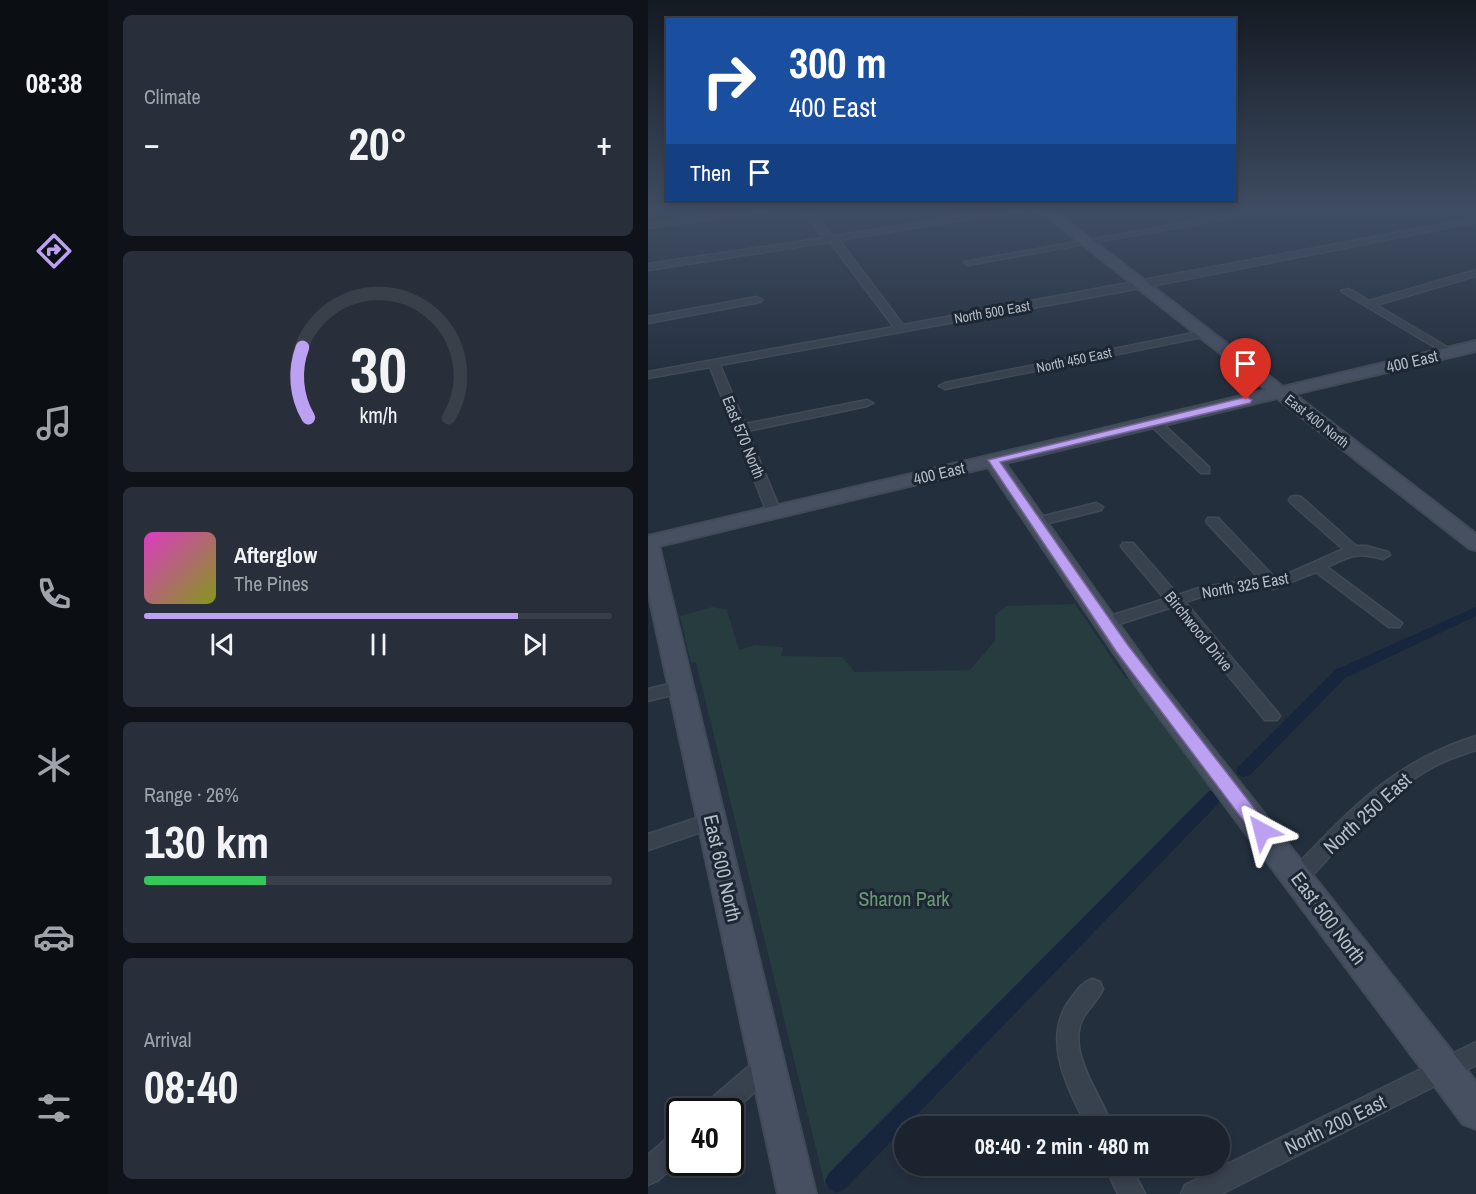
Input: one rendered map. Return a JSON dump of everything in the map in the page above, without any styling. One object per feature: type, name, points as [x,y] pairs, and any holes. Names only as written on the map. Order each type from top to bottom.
[{"type":"street","points":[[852,266],[900,328]]},
{"type":"street","name":"East 400 North","points":[[1116,266],[1476,544]]},
{"type":"street","name":"North 500 East","points":[[648,375],[1240,266]]},
{"type":"street","points":[[1368,304],[1476,273]]},
{"type":"street","points":[[1347,291],[1448,352]]},
{"type":"street","points":[[648,320],[757,300]]},
{"type":"street","name":"North 450 East","points":[[945,386],[1203,334]]},
{"type":"street","name":"400 East","points":[[648,542],[1476,346]]},
{"type":"street","name":"East 570 North","points":[[714,363],[774,512]]},
{"type":"street","points":[[740,429],[867,403]]},
{"type":"street","points":[[1154,422],[1205,470]]},
{"type":"street","name":"East 500 North","points":[[993,460],[1148,684],[1476,1112]]},
{"type":"street","points":[[1296,500],[1352,550],[1383,555]]},
{"type":"street","points":[[1037,522],[1096,507]]},
{"type":"street","points":[[1213,521],[1273,584]]},
{"type":"street","name":"East 600 North","points":[[648,542],[797,1194]]},
{"type":"street","name":"Birchwood Drive","points":[[1128,546],[1271,716]]},
{"type":"street","name":"North 325 East","points":[[1105,623],[1214,589],[1273,584],[1352,550]]},
{"type":"street","points":[[1317,566],[1394,623]]},
{"type":"street","points":[[648,695],[681,687]]},
{"type":"street","name":"North 250 East","points":[[1298,877],[1380,796],[1415,770],[1476,743]]},
{"type":"street","points":[[648,842],[712,821]]},
{"type":"street","points":[[1092,989],[1070,1019],[1070,1050],[1074,1072],[1095,1116]]},
{"type":"street","name":"North 200 East","points":[[1194,1194],[1476,1053]]},
{"type":"street","points":[[731,1098],[768,1065]]},
{"type":"street","points":[[648,1172],[666,1156]]},
{"type":"street","points":[[1123,1176],[1132,1194]]},
{"type":"green space","name":"Sharon Park","points":[[1075,604],[1126,679],[1133,677],[1214,788],[825,1185],[696,662],[691,663],[680,616],[712,607],[727,610],[739,650],[755,645],[783,647],[781,656],[842,657],[855,672],[970,670],[995,641],[995,615],[1007,606]]},
{"type":"waterway","points":[[1244,771],[1340,674],[1476,611]]},
{"type":"waterway","points":[[837,1181],[1215,796]]},
{"type":"route","points":[[1246,400],[993,460],[1121,648],[1262,831]]}]
